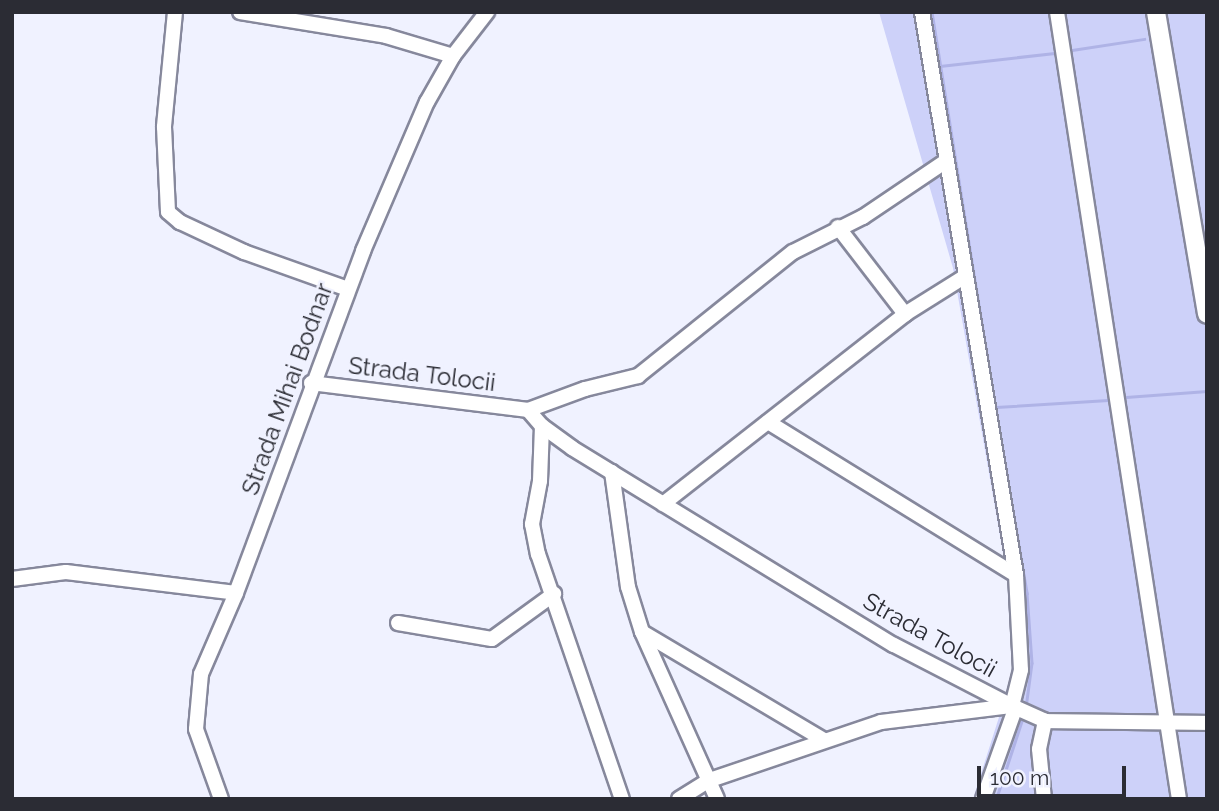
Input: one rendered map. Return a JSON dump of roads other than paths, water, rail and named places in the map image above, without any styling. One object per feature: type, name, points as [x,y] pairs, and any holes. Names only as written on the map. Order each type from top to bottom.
[{"type":"main road","points":[[1156,12],[1207,314]]},
{"type":"street","points":[[175,12],[164,127],[168,212],[180,222],[244,252],[348,289]]},
{"type":"street","points":[[240,12],[386,36],[453,56]]},
{"type":"street","name":"Strada Mihai Bodnar","points":[[221,799],[204,754],[195,712],[201,674],[236,593],[311,383],[348,289],[427,102],[453,56],[487,12]]},
{"type":"street","points":[[922,12],[964,277],[1016,575],[1024,713],[1039,749],[1044,799]]},
{"type":"street","points":[[1057,12],[1179,799]]},
{"type":"street","name":"Strada Tolocii","points":[[311,383],[528,410],[647,371],[793,252],[872,212],[946,161]]},
{"type":"street","points":[[838,227],[905,314]]},
{"type":"street","points":[[663,503],[905,314],[964,277]]},
{"type":"street","name":"Strada Tolocii","points":[[528,410],[542,426],[612,472],[894,645],[1024,713]]},
{"type":"street","points":[[768,422],[1016,575]]},
{"type":"street","points":[[542,426],[540,481],[532,524],[622,799]]},
{"type":"street","points":[[612,472],[628,587],[642,632],[717,799]]},
{"type":"street","points":[[12,579],[66,572],[236,593]]},
{"type":"street","points":[[398,623],[492,639],[554,594]]},
{"type":"street","points":[[642,632],[824,740]]},
{"type":"street","points":[[1024,713],[1207,723]]},
{"type":"street","points":[[983,799],[1024,713]]},
{"type":"street","name":"Strada Tolocii","points":[[679,799],[710,780],[881,722],[1024,713]]},
{"type":"waterway","points":[[932,12],[995,406]]},
{"type":"waterway","points":[[1072,50],[1144,39]]},
{"type":"waterway","points":[[940,66],[1054,53]]},
{"type":"waterway","points":[[1126,397],[1207,391]]},
{"type":"waterway","points":[[996,407],[1108,400]]},
{"type":"waterway","points":[[996,413],[1027,593],[1032,663],[1026,708]]},
{"type":"waterway","points":[[996,799],[1023,717]]}]
